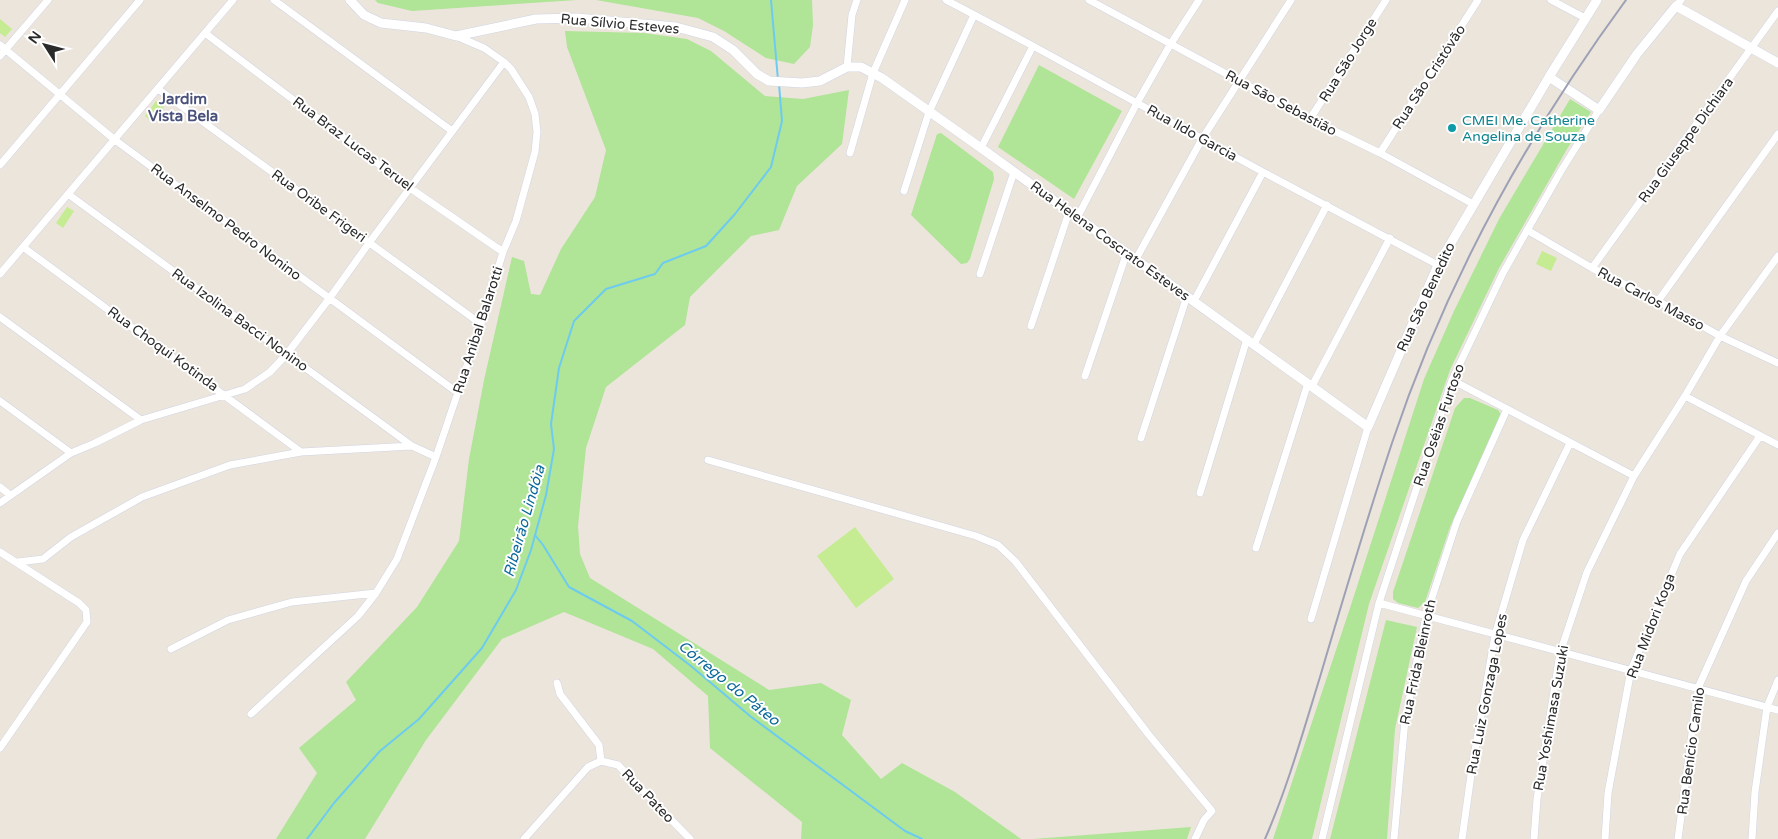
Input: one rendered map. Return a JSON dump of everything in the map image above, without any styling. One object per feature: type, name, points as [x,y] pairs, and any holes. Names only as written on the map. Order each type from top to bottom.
[{"type":"street","points":[[0,56],[3,47],[48,0]]},
{"type":"street","points":[[0,165],[140,0]]},
{"type":"street","points":[[0,274],[233,0]]},
{"type":"street","points":[[274,0],[452,131]]},
{"type":"street","name":"Rua Anibal Balarotti","points":[[251,714],[358,616],[397,559],[436,457],[503,252],[516,221],[535,152],[538,132],[535,114],[529,97],[511,69],[504,62],[484,48],[456,36],[426,28],[380,23],[364,15],[350,0]]},
{"type":"street","points":[[847,67],[852,15],[857,0]]},
{"type":"street","points":[[850,152],[873,73],[905,0]]},
{"type":"street","name":"Rua Ildo Garcia","points":[[946,0],[1438,265]]},
{"type":"street","name":"Rua São Sebastião","points":[[1089,0],[1103,3],[1170,45],[1310,119],[1380,153],[1473,204]]},
{"type":"street","points":[[1031,326],[1073,215],[1170,45],[1199,0]]},
{"type":"street","points":[[1136,259],[1202,139],[1292,0]]},
{"type":"street","name":"Rua São Jorge","points":[[1310,119],[1386,0]]},
{"type":"street","name":"Rua São Cristóvão","points":[[1380,153],[1478,0]]},
{"type":"street","points":[[1551,0],[1585,18]]},
{"type":"street","name":"Rua São Benedito","points":[[1310,619],[1368,427],[1438,265],[1549,77],[1597,0]]},
{"type":"street","points":[[1678,3],[1751,49],[1778,63]]},
{"type":"street","name":"Rua Oséias Furtoso","points":[[1322,839],[1379,603],[1452,380],[1504,273],[1561,171],[1637,54],[1678,3]]},
{"type":"street","name":"Rua Giuseppe Dichiara","points":[[1592,268],[1778,10]]},
{"type":"street","points":[[904,191],[929,112],[974,15]]},
{"type":"street","name":"Rua Sílvio Esteves","points":[[456,36],[536,19],[576,18],[676,27],[712,38],[733,50],[757,74],[769,81],[790,83],[820,81],[847,67]]},
{"type":"street","name":"Rua Braz Lucas Teruel","points":[[206,33],[410,188],[503,252]]},
{"type":"street","points":[[981,148],[1033,46]]},
{"type":"street","name":"Rua Anselmo Pedro Nonino","points":[[3,47],[115,140],[458,393]]},
{"type":"street","points":[[0,503],[71,453],[141,420],[245,389],[270,372],[329,299],[504,62]]},
{"type":"street","name":"Rua Helena Coscrato Esteves","points":[[847,67],[861,67],[873,73],[1127,252],[1368,427]]},
{"type":"street","points":[[1549,77],[1600,110]]},
{"type":"street","name":"Rua Oribe Frigeri","points":[[158,89],[481,324]]},
{"type":"street","points":[[1658,301],[1778,134]]},
{"type":"street","points":[[980,274],[1014,172]]},
{"type":"street","points":[[1141,438],[1190,299],[1263,172]]},
{"type":"street","name":"Rua Izolina Bacci Nonino","points":[[68,194],[412,446],[436,457]]},
{"type":"street","points":[[1200,493],[1251,341],[1327,205]]},
{"type":"street","name":"Rua Carlos Masso","points":[[1527,230],[1592,268],[1658,301],[1720,336],[1778,363]]},
{"type":"street","points":[[1256,548],[1310,385],[1390,238]]},
{"type":"street","name":"Rua Choqui Kotinda","points":[[23,247],[302,452]]},
{"type":"street","points":[[1085,376],[1127,252]]},
{"type":"street","name":"Rua Yoshimasa Suzuki","points":[[1534,839],[1538,799],[1560,652],[1587,572],[1634,476],[1685,396],[1720,336],[1778,256]]},
{"type":"street","points":[[0,317],[141,420]]},
{"type":"street","points":[[1452,380],[1634,476]]},
{"type":"street","points":[[1685,396],[1778,445]]},
{"type":"street","points":[[0,401],[71,453]]},
{"type":"street","name":"Rua Frida Bleinroth","points":[[1394,839],[1405,720],[1426,616],[1457,521],[1507,410]]},
{"type":"street","name":"Rua Midori Koga","points":[[1605,839],[1608,793],[1631,670],[1680,554],[1760,436]]},
{"type":"street","name":"Rua Luiz Gonzaga Lopes","points":[[1462,839],[1495,635],[1523,540],[1570,443]]},
{"type":"street","points":[[18,562],[43,558],[71,537],[142,497],[230,465],[302,452],[412,446]]},
{"type":"street","points":[[708,460],[976,536],[998,545],[1015,561],[1149,734],[1212,811],[1204,820],[1195,839]]},
{"type":"street","points":[[0,487],[10,495]]},
{"type":"street","name":"Rua Benício Camilo","points":[[1678,839],[1698,688],[1746,581],[1778,533]]},
{"type":"street","points":[[0,552],[79,602],[86,610],[87,622],[0,748]]},
{"type":"street","points":[[171,649],[228,620],[292,602],[376,592]]},
{"type":"street","points":[[1379,603],[1778,710]]},
{"type":"street","points":[[1752,839],[1755,792],[1767,707],[1778,680]]},
{"type":"street","points":[[524,839],[588,766],[601,761],[599,745],[560,694],[557,683]]},
{"type":"street","name":"Rua Pateo","points":[[601,761],[618,765],[690,839]]},
{"type":"green space","points":[[375,0],[577,0],[412,11],[378,3]]},
{"type":"green space","points":[[596,0],[812,0],[813,25],[810,47],[794,64],[766,58],[724,31],[698,18]]},
{"type":"green space","points":[[0,19],[12,29],[5,37],[0,33]]},
{"type":"green space","points":[[565,31],[644,33],[687,39],[711,51],[765,96],[803,99],[849,90],[842,144],[797,186],[779,230],[751,236],[690,297],[685,325],[606,387],[586,448],[578,526],[580,554],[590,578],[769,690],[821,683],[851,700],[842,735],[881,779],[902,763],[955,792],[1021,839],[801,839],[802,822],[710,748],[708,696],[653,649],[564,612],[502,639],[426,740],[365,839],[276,839],[317,773],[299,748],[356,700],[346,682],[417,607],[459,541],[469,459],[484,380],[512,257],[524,261],[531,294],[540,295],[561,249],[595,197],[606,150],[567,47]]},
{"type":"green space","points":[[1039,65],[1122,111],[1074,199],[998,147]]},
{"type":"green space","points":[[1570,99],[1591,112],[1567,149],[1499,268],[1450,370],[1369,604],[1312,839],[1273,839],[1424,379],[1454,311],[1499,219]]},
{"type":"green space","points":[[156,101],[164,107],[152,122],[145,116]]},
{"type":"green space","points":[[941,133],[993,172],[994,179],[970,259],[967,263],[961,264],[911,215],[937,134]]},
{"type":"green space","points":[[67,207],[74,211],[63,228],[56,223]]},
{"type":"green space","points":[[1542,251],[1557,258],[1551,271],[1536,264]]},
{"type":"green space","points":[[1464,398],[1470,398],[1498,410],[1501,414],[1499,421],[1450,527],[1425,602],[1418,608],[1398,603],[1393,599],[1393,592],[1455,408]]},
{"type":"green space","points":[[855,527],[894,579],[856,608],[817,556]]},
{"type":"green space","points":[[1386,620],[1417,627],[1395,729],[1387,839],[1330,839]]},
{"type":"green space","points":[[1191,827],[1187,839],[1033,839]]},
{"type":"waterway","name":"Ribeirão Lindóia","points":[[771,0],[778,80]]},
{"type":"waterway","name":"Ribeirão Lindóia","points":[[307,839],[334,803],[380,751],[419,719],[482,648],[516,590],[531,550],[546,495],[554,449],[551,424],[559,368],[574,321],[606,289],[655,274],[663,263],[706,246],[735,214],[771,167],[782,121],[779,84]]},
{"type":"waterway","name":"Córrego do Páteo","points":[[535,535],[569,587],[632,621],[691,666],[750,716],[905,831],[922,839]]},
{"type":"railway","points":[[1265,839],[1295,759],[1392,443],[1413,384],[1437,326],[1463,269],[1522,158],[1555,104],[1626,0]]},
{"type":"place","name":"CMEI Me. Catherine Angelina de Souza","points":[[1452,128]]},
{"type":"district","name":"Jardim Vista Bela","points":[[183,108]]}]
